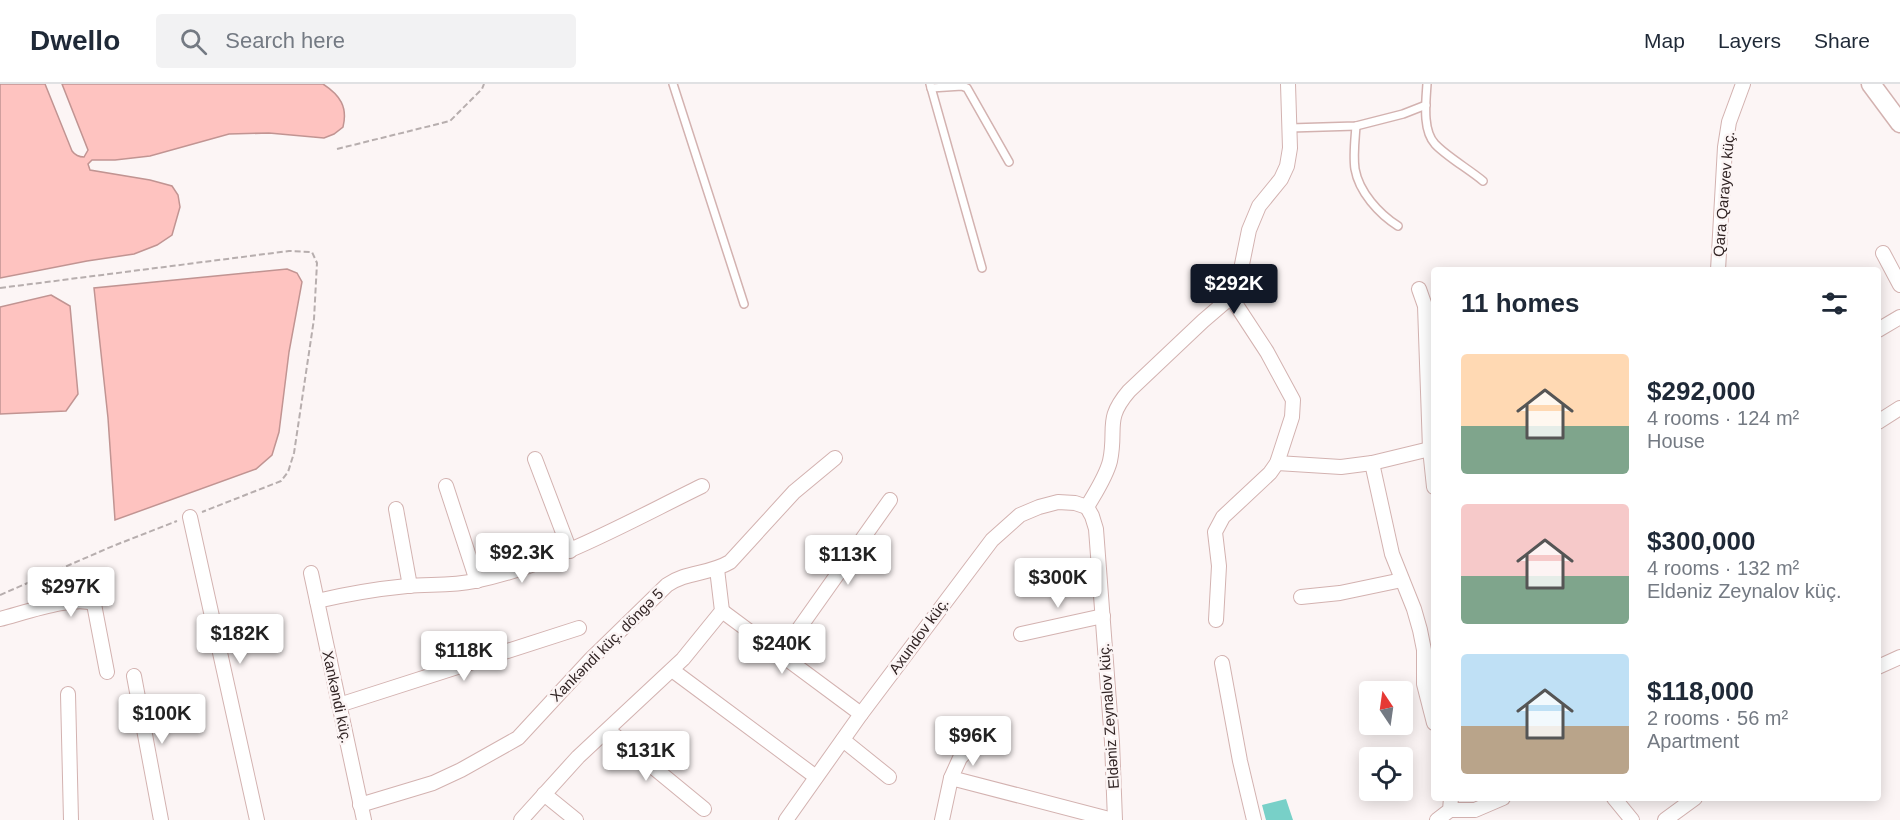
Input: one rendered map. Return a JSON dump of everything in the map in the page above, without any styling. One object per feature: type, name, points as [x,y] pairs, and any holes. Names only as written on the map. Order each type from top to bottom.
[{"type":"street","points":[[1087,507],[1110,462],[1112,419],[1118,404],[1129,391],[1231,297],[1238,284],[1249,230],[1259,206],[1281,179],[1287,166],[1290,148],[1288,84]]},
{"type":"street","name":"Qara Qarayev küç.","points":[[1718,267],[1725,147],[1729,123],[1743,84]]},
{"type":"street","points":[[1871,84],[1900,123]]},
{"type":"street","points":[[1883,253],[1900,285]]},
{"type":"street","points":[[1419,289],[1425,306],[1431,428]]},
{"type":"street","points":[[1216,620],[1219,566],[1215,532],[1223,517],[1264,479],[1277,463],[1292,417],[1293,400],[1267,352],[1231,297]]},
{"type":"street","points":[[1881,328],[1900,317]]},
{"type":"street","points":[[1881,420],[1900,408]]},
{"type":"street","points":[[1277,463],[1341,467],[1371,463],[1431,448]]},
{"type":"street","name":"Xankəndi küç. döngə 5","points":[[360,804],[433,783],[518,738],[591,659],[667,585],[678,577],[717,569],[730,562],[794,492],[835,458]]},
{"type":"street","points":[[535,459],[570,551]]},
{"type":"street","points":[[1371,463],[1392,554],[1429,650],[1424,684],[1431,711]]},
{"type":"street","points":[[446,486],[477,581]]},
{"type":"street","points":[[317,601],[369,590],[410,586],[450,586],[477,581],[542,562],[570,551],[702,486]]},
{"type":"street","points":[[781,654],[890,500]]},
{"type":"street","name":"Axundov küç.","points":[[786,820],[972,564],[1008,524],[1020,515],[1058,502],[1075,503],[1087,507]]},
{"type":"street","name":"Eldəniz Zeynalov küç.","points":[[1087,507],[1096,529],[1112,742],[1114,820]]},
{"type":"street","points":[[396,509],[410,586]]},
{"type":"street","points":[[190,517],[257,820]]},
{"type":"street","points":[[717,569],[722,610],[861,714]]},
{"type":"street","name":"Xankəndi küç.","points":[[311,573],[364,820]]},
{"type":"street","points":[[1301,597],[1402,580]]},
{"type":"street","points":[[0,619],[64,603],[89,601],[94,604],[97,614],[107,672]]},
{"type":"street","points":[[521,820],[578,757],[672,670],[722,610]]},
{"type":"street","points":[[1021,634],[1103,616]]},
{"type":"street","points":[[339,705],[579,628]]},
{"type":"street","points":[[1881,666],[1900,657]]},
{"type":"street","points":[[1222,663],[1240,761],[1254,820]]},
{"type":"street","points":[[672,670],[816,777]]},
{"type":"street","points":[[134,676],[161,820]]},
{"type":"street","points":[[68,694],[71,820]]},
{"type":"street","points":[[608,730],[704,809]]},
{"type":"street","points":[[843,740],[889,777]]},
{"type":"street","points":[[942,820],[951,778],[960,758],[975,743]]},
{"type":"street","points":[[951,778],[1114,820]]},
{"type":"street","points":[[544,794],[576,820]]},
{"type":"street","points":[[1437,820],[1450,804],[1475,810],[1496,801]]},
{"type":"street","points":[[1616,801],[1632,820]]},
{"type":"street","points":[[1665,820],[1691,801]]},
{"type":"lane","points":[[673,84],[744,304]]},
{"type":"lane","points":[[1427,84],[1428,130],[1434,143],[1484,181]]},
{"type":"lane","points":[[982,268],[930,86],[967,88],[1009,162]]},
{"type":"lane","points":[[1290,128],[1356,126],[1403,114],[1426,105]]},
{"type":"lane","points":[[1356,126],[1354,167],[1357,179],[1383,217],[1398,226]]},
{"type":"path","points":[[337,149],[450,121],[482,89],[484,84]]},
{"type":"path","points":[[0,288],[289,251],[312,252],[317,263],[314,319],[294,453],[288,472],[281,481],[113,546],[0,595]]},
{"type":"shaded area","points":[[0,84],[45,84],[72,151],[82,157],[88,150],[62,84],[323,84],[341,102],[344,120],[343,127],[324,138],[269,133],[229,134],[150,156],[92,160],[88,164],[90,170],[172,186],[178,195],[180,207],[172,235],[157,245],[134,254],[0,278]]},
{"type":"shaded area","points":[[287,269],[297,273],[302,282],[289,352],[279,432],[272,455],[256,469],[115,520],[108,418],[94,288]]},
{"type":"shaded area","points":[[51,295],[70,306],[78,394],[66,411],[0,414],[0,307]]},
{"type":"building","points":[[1286,799],[1293,820],[1266,820],[1262,805]]}]
